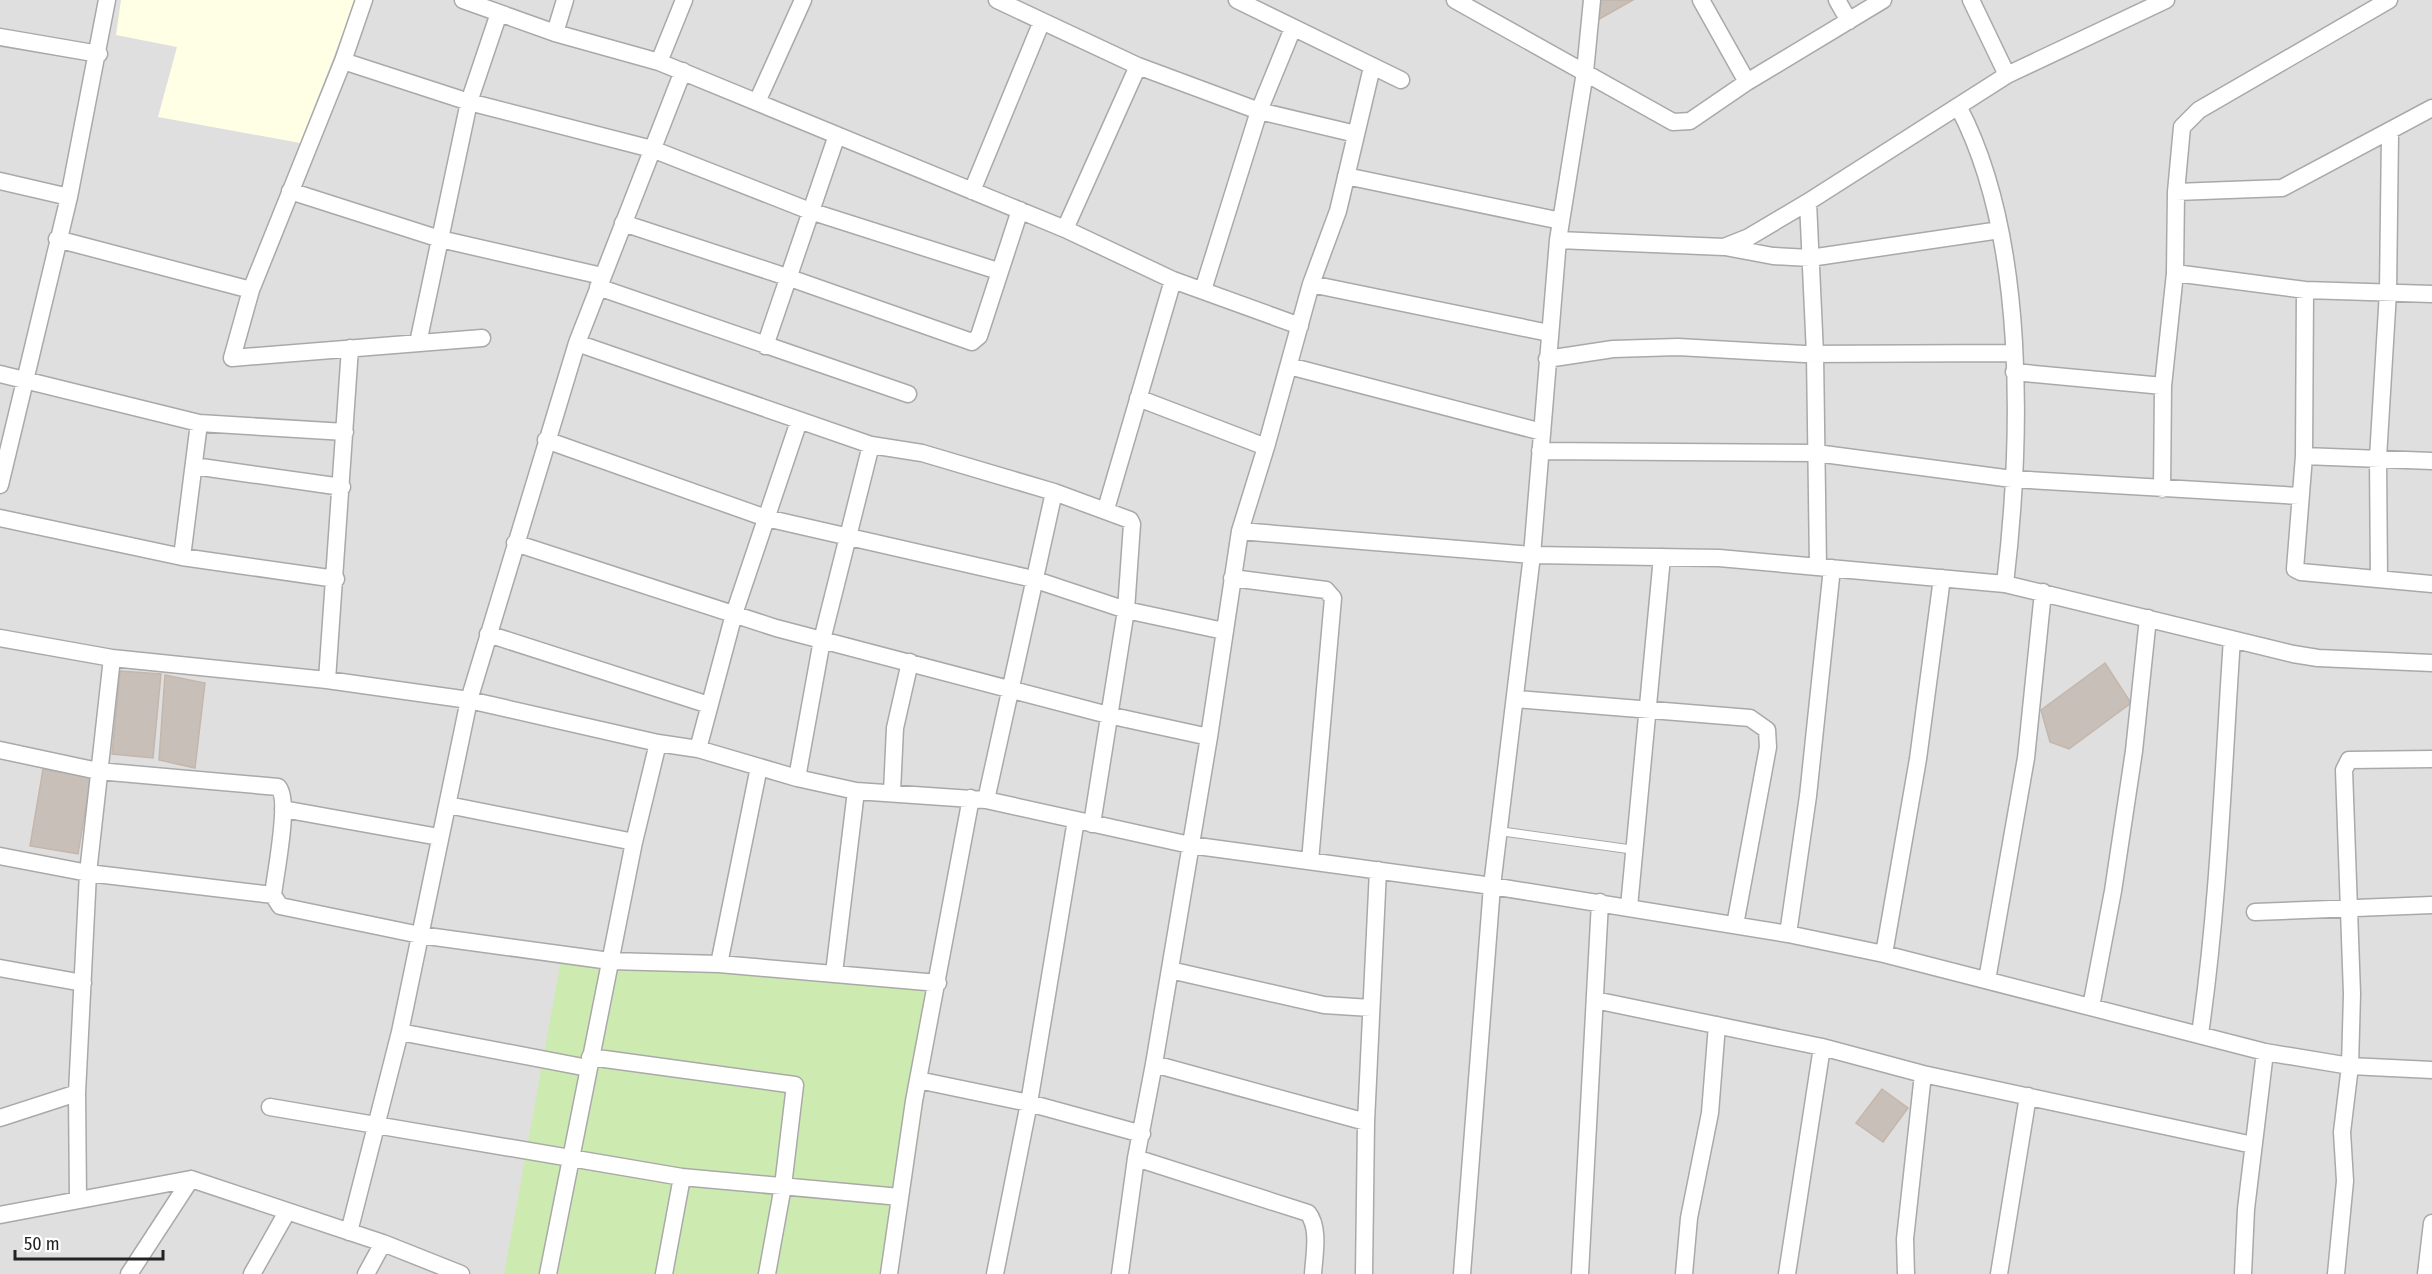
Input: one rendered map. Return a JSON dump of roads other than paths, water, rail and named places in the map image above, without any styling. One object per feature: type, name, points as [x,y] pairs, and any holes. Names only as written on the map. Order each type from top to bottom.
[{"type":"street","points":[[0,484],[57,239],[69,197],[99,54],[107,0]]},
{"type":"street","points":[[364,0],[343,61],[251,290],[232,358],[482,338]]},
{"type":"street","points":[[463,0],[555,33],[683,71],[1065,229],[1173,280],[1300,326]]},
{"type":"street","points":[[555,33],[565,0]]},
{"type":"street","points":[[659,62],[684,0]]},
{"type":"street","points":[[757,102],[803,0]]},
{"type":"street","points":[[997,0],[1138,66],[1259,111],[1356,134]]},
{"type":"street","points":[[1237,0],[1401,80]]},
{"type":"street","points":[[1462,1274],[1492,886],[1532,555],[1558,240],[1585,72],[1592,0]]},
{"type":"street","points":[[1701,0],[1747,82]]},
{"type":"street","points":[[1837,0],[1849,21]]},
{"type":"street","points":[[1464,2],[1673,122],[1690,121],[1747,82],[1883,0]]},
{"type":"street","points":[[1971,0],[2007,75]]},
{"type":"street","points":[[1725,247],[1749,237],[1808,202],[1959,108],[2007,75],[2166,0]]},
{"type":"street","points":[[2162,489],[2163,386],[2175,273],[2176,192],[2182,128],[2199,111],[2389,0]]},
{"type":"street","points":[[418,343],[469,102],[499,13]]},
{"type":"street","points":[[972,191],[1042,21]]},
{"type":"street","points":[[1203,290],[1259,111],[1293,28]]},
{"type":"street","points":[[0,37],[99,54]]},
{"type":"street","points":[[343,61],[469,102],[652,149],[810,211],[998,271]]},
{"type":"street","points":[[1065,229],[1138,66]]},
{"type":"street","points":[[1120,1274],[1136,1158],[1142,1134],[1209,737],[1240,531],[1311,284],[1338,212],[1372,67]]},
{"type":"street","points":[[349,1232],[400,1032],[469,700],[514,543],[577,343],[683,71]]},
{"type":"street","points":[[1959,108],[1971,131],[1988,178],[2000,230],[2014,353],[2012,479],[2005,584]]},
{"type":"street","points":[[2176,192],[2282,188],[2390,133],[2432,108]]},
{"type":"street","points":[[2379,579],[2378,458],[2388,292],[2390,133]]},
{"type":"street","points":[[765,346],[837,135]]},
{"type":"street","points":[[1346,176],[1561,221]]},
{"type":"street","points":[[0,182],[69,197]]},
{"type":"street","points":[[290,191],[441,239],[600,281],[765,346],[908,394]]},
{"type":"street","points":[[1788,934],[1808,796],[1825,567],[1816,453],[1815,354],[1808,202]]},
{"type":"street","points":[[623,223],[787,277],[972,342],[979,336],[998,271],[1020,210]]},
{"type":"street","points":[[1558,240],[1725,247],[1773,256],[1810,258],[2000,230]]},
{"type":"street","points":[[57,239],[251,290]]},
{"type":"street","points":[[2175,273],[2305,290],[2432,294]]},
{"type":"street","points":[[1106,509],[1173,280]]},
{"type":"street","points":[[1311,284],[1549,333]]},
{"type":"street","points":[[2305,290],[2304,456],[2299,496],[2295,570],[2432,584]]},
{"type":"street","points":[[577,343],[871,445],[922,453],[1054,492],[1106,509],[1127,518],[1132,524],[1126,610],[1108,715],[1084,822],[995,1274]]},
{"type":"street","points":[[1547,359],[1613,349],[1668,347],[1815,354],[2014,353]]},
{"type":"street","points":[[327,680],[336,579],[350,348]]},
{"type":"street","points":[[1289,366],[1542,432]]},
{"type":"street","points":[[2014,372],[2163,386]]},
{"type":"street","points":[[0,374],[199,423],[345,432]]},
{"type":"street","points":[[1138,398],[1266,447]]},
{"type":"street","points":[[698,750],[734,614],[799,421]]},
{"type":"street","points":[[182,557],[199,423]]},
{"type":"street","points":[[546,440],[766,518],[1033,579],[1126,610],[1224,631]]},
{"type":"street","points":[[797,778],[822,640],[871,445]]},
{"type":"street","points":[[1540,451],[1816,453],[2012,479],[2299,496]]},
{"type":"street","points":[[2304,456],[2432,460]]},
{"type":"street","points":[[194,466],[342,487]]},
{"type":"street","points":[[889,1274],[918,1080],[938,983],[979,799],[1011,688],[1033,579],[1054,492]]},
{"type":"street","points":[[0,518],[182,557],[336,579]]},
{"type":"street","points":[[1240,531],[1532,555],[1662,557],[1825,567],[2005,584],[2318,658],[2432,663]]},
{"type":"street","points":[[514,543],[822,640],[1108,715],[1209,737]]},
{"type":"street","points":[[1629,907],[1662,557]]},
{"type":"street","points":[[1232,578],[1326,590],[1333,598],[1310,861]]},
{"type":"street","points":[[1884,954],[1918,759],[1942,578]]},
{"type":"street","points":[[1987,980],[2026,758],[2043,592]]},
{"type":"street","points":[[2091,1007],[2113,891],[2134,751],[2148,618]]},
{"type":"street","points":[[488,634],[710,705]]},
{"type":"street","points":[[0,638],[112,658],[327,680],[469,700],[698,750],[797,778],[856,791],[979,799],[1190,845],[1600,902],[1788,934],[1884,954],[2265,1052],[2350,1066],[2432,1070]]},
{"type":"street","points":[[2200,1034],[2219,880],[2219,826],[2232,639]]},
{"type":"street","points":[[78,1200],[77,1093],[88,873],[112,658]]},
{"type":"street","points":[[892,792],[895,728],[910,662]]},
{"type":"street","points":[[1516,699],[1750,718],[1767,730],[1768,747],[1735,926]]},
{"type":"street","points":[[548,1274],[633,842],[658,743]]},
{"type":"street","points":[[0,750],[98,771],[278,787],[283,793],[284,808],[273,895],[275,902],[280,906],[420,935],[610,961],[719,964],[938,983]]},
{"type":"street","points":[[2336,1274],[2345,1181],[2342,1132],[2350,1066],[2352,994],[2345,765],[2349,760],[2432,759]]},
{"type":"street","points":[[719,964],[759,767]]},
{"type":"street","points":[[834,973],[856,791]]},
{"type":"street","points":[[448,805],[633,842]]},
{"type":"street","points":[[284,808],[439,837]]},
{"type":"street","points":[[0,856],[88,873],[273,895]]},
{"type":"street","points":[[1364,1274],[1366,1122],[1378,870]]},
{"type":"street","points":[[1580,1274],[1600,902]]},
{"type":"street","points":[[2255,912],[2432,904]]},
{"type":"street","points":[[0,968],[83,982]]},
{"type":"street","points":[[1170,970],[1324,1005],[1371,1008]]},
{"type":"street","points":[[1595,1000],[1822,1047],[1923,1074],[2253,1145]]},
{"type":"street","points":[[1684,1274],[1689,1218],[1710,1113],[1717,1025]]},
{"type":"street","points":[[400,1032],[589,1062],[795,1085],[783,1186],[766,1274]]},
{"type":"street","points":[[1787,1274],[1822,1047]]},
{"type":"street","points":[[2243,1274],[2246,1209],[2265,1052]]},
{"type":"street","points":[[1154,1064],[1366,1122]]},
{"type":"street","points":[[1906,1274],[1905,1239],[1923,1074]]},
{"type":"street","points":[[918,1080],[1029,1103],[1142,1134]]},
{"type":"street","points":[[0,1118],[77,1093]]},
{"type":"street","points":[[1999,1274],[2028,1095]]},
{"type":"street","points":[[270,1107],[570,1160],[682,1177],[900,1197]]},
{"type":"street","points":[[1136,1158],[1308,1213],[1313,1220],[1315,1232],[1313,1274]]},
{"type":"street","points":[[663,1274],[682,1177]]},
{"type":"street","points":[[129,1274],[191,1179]]},
{"type":"street","points":[[0,1215],[191,1179],[383,1243],[434,1269],[460,1274]]},
{"type":"street","points":[[252,1274],[286,1212]]},
{"type":"street","points":[[2426,1274],[2432,1223]]},
{"type":"street","points":[[366,1274],[383,1243]]},
{"type":"lane","points":[[1499,831],[1635,850]]}]
